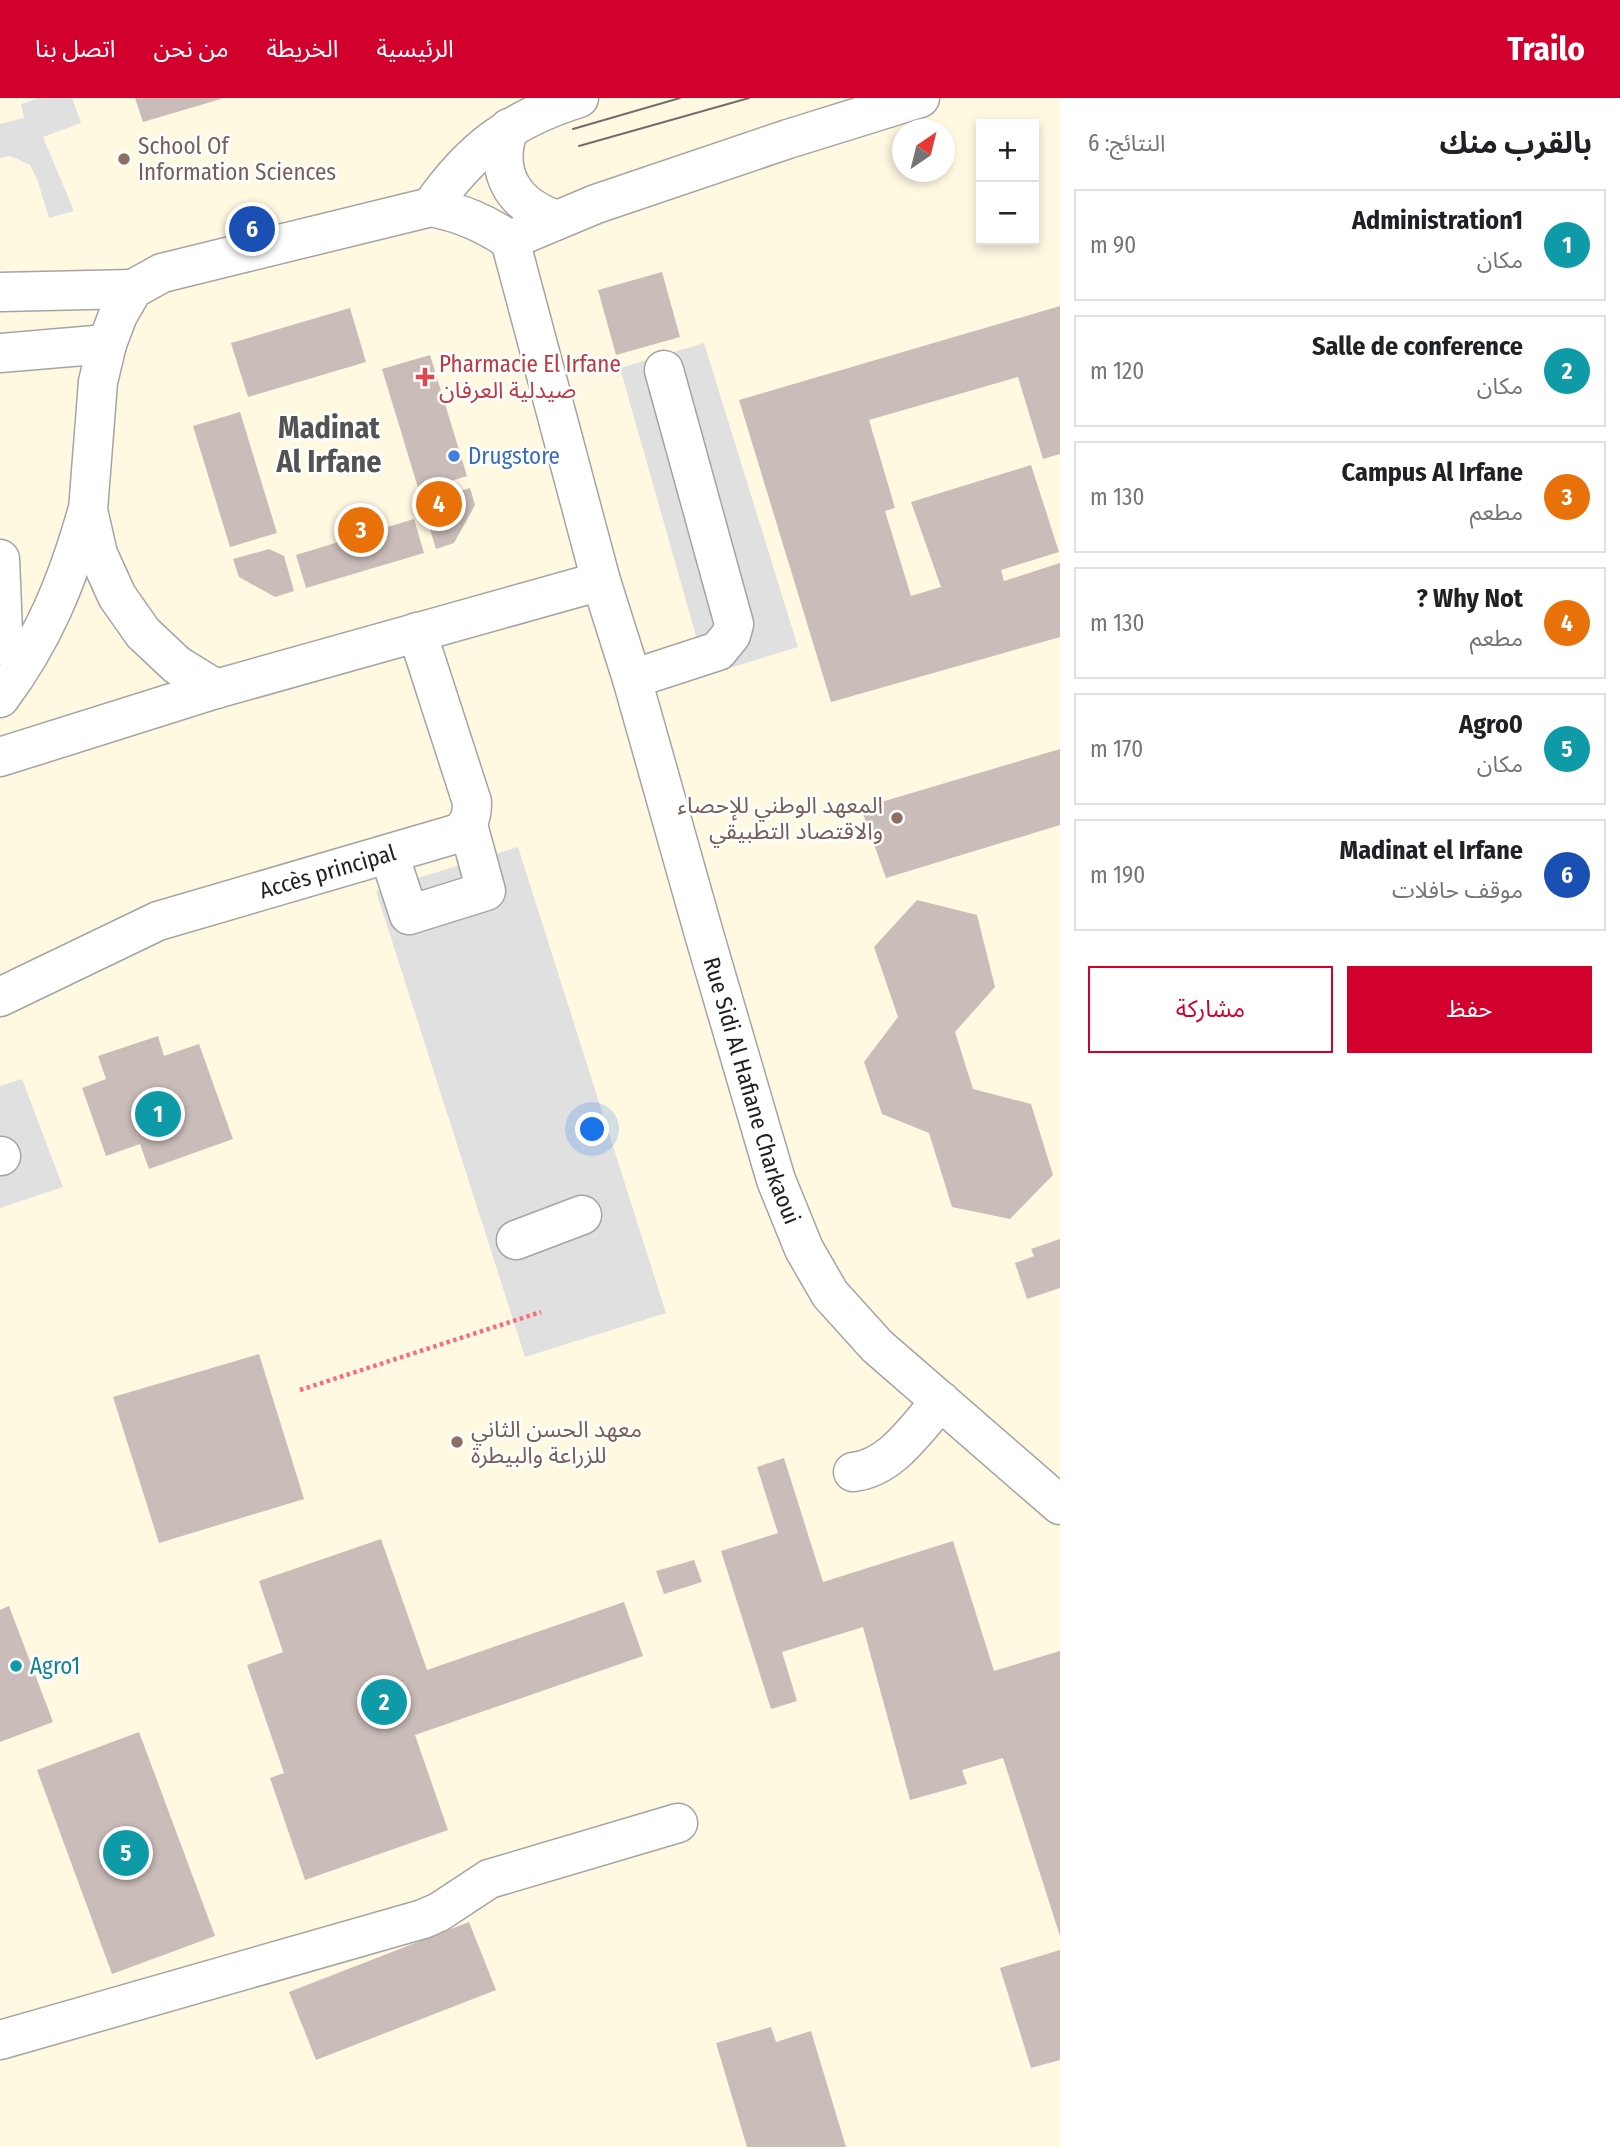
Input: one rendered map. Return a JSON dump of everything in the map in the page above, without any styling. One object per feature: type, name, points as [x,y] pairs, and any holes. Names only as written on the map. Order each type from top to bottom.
[{"type":"street","points":[[0,292],[133,289],[162,272],[431,207],[457,212],[510,240],[614,198],[920,98]]},
{"type":"street","points":[[431,207],[464,164],[509,128],[555,102]]},
{"type":"street","points":[[509,128],[503,157],[505,172],[512,189],[524,204],[539,214],[557,220]]},
{"type":"street","name":"Rue Sidi Al Hafiane Charkaoui","points":[[510,240],[601,581],[632,679],[776,1180],[804,1250],[830,1294],[877,1346],[1060,1505]]},
{"type":"street","points":[[0,698],[19,673],[48,621],[72,567],[88,510],[98,382],[107,344],[118,315],[133,289]]},
{"type":"street","points":[[0,353],[107,344]]},
{"type":"street","points":[[632,679],[718,651],[731,635],[734,624],[664,370]]},
{"type":"street","points":[[88,510],[98,554],[117,596],[143,633],[177,665],[216,689]]},
{"type":"street","points":[[0,559],[3,631],[0,645]]},
{"type":"street","points":[[0,757],[216,689],[601,581]]},
{"type":"street","points":[[389,854],[409,915],[486,891],[468,825],[472,816],[472,802],[417,632]]},
{"type":"street","name":"Accès principal","points":[[0,997],[159,921],[459,833],[468,825]]},
{"type":"street","points":[[516,1240],[582,1215]]},
{"type":"street","points":[[853,1472],[867,1471],[894,1454],[941,1401]]},
{"type":"street","points":[[0,2040],[423,1919],[439,1912],[489,1879],[678,1823]]},
{"type":"path","points":[[299,1390],[541,1312]]},
{"type":"shaded area","name":"Madinat Al Irfane","points":[[0,98],[1060,98],[1060,2147],[0,2147]]},
{"type":"shaded area","points":[[39,98],[72,98],[81,123],[43,137],[74,211],[49,218],[30,165],[10,156],[0,158],[0,124],[24,118],[21,104]]},
{"type":"shaded area","points":[[704,343],[798,647],[707,675],[620,368]]},
{"type":"shaded area","points":[[518,847],[666,1313],[525,1357],[376,891]]},
{"type":"shaded area","points":[[22,1079],[63,1187],[0,1208],[0,1086]]},
{"type":"building","points":[[135,98],[221,98],[221,99],[143,122]]},
{"type":"building","points":[[662,272],[680,337],[616,355],[598,290]]},
{"type":"building","points":[[1060,306],[1060,454],[1043,459],[1018,377],[869,420],[895,508],[885,511],[911,596],[941,587],[911,502],[1031,465],[1059,552],[1001,570],[1004,581],[1060,563],[1060,637],[831,702],[739,400]]},
{"type":"building","points":[[350,308],[366,362],[248,397],[231,343]]},
{"type":"building","points":[[430,355],[467,476],[419,491],[382,369]]},
{"type":"building","points":[[240,412],[277,533],[230,547],[193,426]]},
{"type":"building","points":[[470,488],[475,505],[454,543],[436,549],[426,516],[435,499]]},
{"type":"building","points":[[414,519],[424,553],[306,588],[296,555]]},
{"type":"building","points":[[269,549],[284,556],[294,591],[275,597],[239,577],[233,559]]},
{"type":"building","points":[[1060,749],[1060,825],[886,878],[861,808]]},
{"type":"building","points":[[917,900],[977,915],[995,987],[955,1032],[973,1089],[1031,1104],[1053,1175],[1010,1219],[952,1207],[929,1133],[882,1114],[864,1062],[898,1017],[874,947]]},
{"type":"building","points":[[158,1036],[164,1056],[199,1044],[233,1139],[149,1169],[140,1144],[106,1156],[82,1088],[106,1079],[98,1056]]},
{"type":"building","points":[[1060,1239],[1060,1288],[1027,1299],[1015,1263],[1034,1256],[1031,1249]]},
{"type":"building","points":[[259,1354],[304,1499],[159,1543],[113,1397]]},
{"type":"building","points":[[784,1458],[823,1582],[953,1541],[994,1671],[1060,1651],[1060,1936],[1003,1758],[962,1770],[967,1784],[910,1800],[863,1627],[782,1652],[797,1701],[771,1709],[721,1551],[778,1533],[757,1467]]},
{"type":"building","points":[[381,1539],[427,1670],[624,1602],[643,1656],[415,1735],[448,1830],[305,1880],[270,1778],[284,1773],[247,1665],[283,1652],[259,1581]]},
{"type":"building","points":[[694,1560],[702,1582],[664,1594],[656,1571]]},
{"type":"building","name":"Agro1","points":[[9,1606],[53,1722],[0,1742],[0,1610]]},
{"type":"building","points":[[139,1732],[215,1936],[112,1974],[37,1770]]},
{"type":"building","points":[[469,1922],[496,1990],[316,2060],[289,1992]]},
{"type":"building","points":[[1060,1950],[1060,2060],[1031,2068],[1000,1968]]},
{"type":"building","points":[[771,2027],[776,2042],[811,2031],[846,2147],[747,2147],[716,2043]]},
{"type":"tram line","points":[[573,129],[680,98]]},
{"type":"tram line","points":[[579,146],[749,98]]},
{"type":"place","name":"School Of Information Sciences","points":[[124,159]]},
{"type":"place","name":"Madinat el Irfane","points":[[252,229]]},
{"type":"place","name":"Pharmacie El Irfane صيدلية العرفان","points":[[425,377]]},
{"type":"place","name":"Drugstore","points":[[454,456]]},
{"type":"place","name":"Why Not ?","points":[[439,504]]},
{"type":"place","name":"Campus Al Irfane","points":[[361,530]]},
{"type":"place","name":"المعهد الوطني للإحصاء والاقتصاد التطبيقي","points":[[897,818]]},
{"type":"place","name":"Administration1","points":[[158,1114]]},
{"type":"place","name":"معهد الحسن الثاني للزراعة والبيطرة","points":[[457,1442]]},
{"type":"place","name":"Agro1","points":[[16,1666]]},
{"type":"place","name":"Salle de conference","points":[[384,1702]]},
{"type":"place","name":"Agro0","points":[[126,1853]]},
{"type":"district","name":"Madinat Al Irfane","points":[[329,445]]}]
